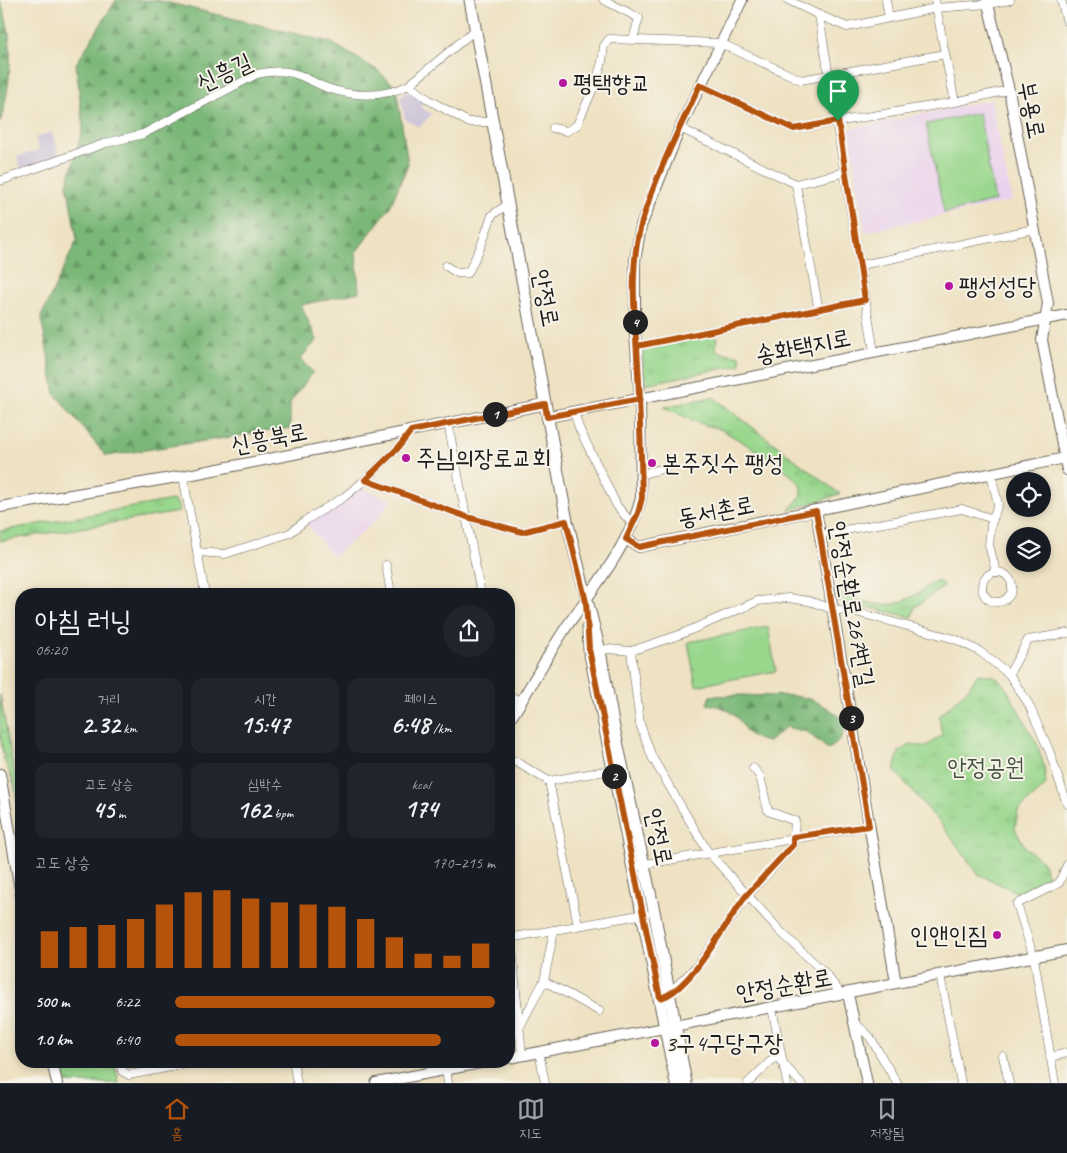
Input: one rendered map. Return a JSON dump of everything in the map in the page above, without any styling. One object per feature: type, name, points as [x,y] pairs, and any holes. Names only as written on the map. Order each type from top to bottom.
[{"type":"main road","name":"안정로","points":[[470,0],[566,521],[600,651],[618,769]]},
{"type":"main road","name":"안정로","points":[[586,602],[589,649],[618,769],[671,1026],[686,1083]]},
{"type":"main road","name":"안정로","points":[[671,1026],[676,1083]]},
{"type":"street","points":[[604,0],[639,18],[633,39]]},
{"type":"street","name":"동서촌로","points":[[515,712],[567,626],[586,602],[626,539],[642,498],[636,260],[641,226],[680,128],[742,0]]},
{"type":"street","points":[[788,0],[847,27],[889,18],[935,4],[1010,0]]},
{"type":"street","points":[[886,0],[889,18]]},
{"type":"street","points":[[1061,0],[1067,22]]},
{"type":"street","name":"부용로","points":[[987,2],[1008,90],[1048,303],[1042,340],[1067,470]]},
{"type":"street","points":[[935,4],[955,102]]},
{"type":"street","points":[[819,15],[838,121],[874,352]]},
{"type":"street","points":[[475,30],[410,85],[429,100],[468,122],[492,122]]},
{"type":"street","points":[[553,128],[567,131],[577,125],[596,82],[602,62],[604,46],[608,39],[720,43],[800,80],[945,54]]},
{"type":"street","name":"신흥길","points":[[0,180],[106,143],[143,134],[257,74],[289,72],[328,88],[362,95],[394,93],[410,85]]},
{"type":"street","points":[[700,85],[794,129],[955,102],[1008,90]]},
{"type":"street","points":[[680,128],[796,184],[846,172]]},
{"type":"street","points":[[796,184],[819,311]]},
{"type":"street","points":[[446,266],[457,273],[468,273],[481,246],[492,215],[507,205]]},
{"type":"street","points":[[861,265],[1034,229]]},
{"type":"street","points":[[637,346],[819,311],[865,300]]},
{"type":"street","name":"송화택지로","points":[[547,417],[1067,315]]},
{"type":"street","name":"신흥북로","points":[[0,507],[183,476],[545,404]]},
{"type":"street","points":[[574,412],[579,428],[617,506],[633,525]]},
{"type":"street","points":[[448,423],[480,588]]},
{"type":"street","points":[[197,552],[225,554],[290,533],[306,520],[344,497],[365,480],[398,448],[411,431]]},
{"type":"street","name":"안정순환로267번길","points":[[896,983],[816,511],[1065,458]]},
{"type":"street","points":[[641,474],[666,468]]},
{"type":"street","points":[[991,474],[998,504],[993,519],[989,545],[996,572]]},
{"type":"street","points":[[183,476],[204,588]]},
{"type":"street","points":[[365,480],[467,517],[522,532],[566,521]]},
{"type":"street","points":[[828,533],[962,509],[993,519]]},
{"type":"street","name":"동서촌로","points":[[626,539],[639,547],[816,511]]},
{"type":"street","points":[[386,565],[390,588]]},
{"type":"street","points":[[600,651],[608,649],[632,651],[679,635],[758,601],[788,598],[809,601],[832,610],[856,612],[955,639],[980,651],[1009,674],[1028,703],[1049,750],[1067,804]]},
{"type":"street","points":[[1009,674],[1028,640],[1067,633]]},
{"type":"street","points":[[632,651],[640,724],[652,757],[708,852],[747,896],[845,994],[854,1022],[867,1083]]},
{"type":"street","points":[[515,698],[521,702]]},
{"type":"street","points":[[515,761],[549,781],[618,769]]},
{"type":"street","points":[[665,996],[698,965],[747,896],[793,845],[794,821],[768,811],[760,776],[753,768]]},
{"type":"street","points":[[0,774],[15,860]]},
{"type":"street","points":[[549,781],[578,925]]},
{"type":"street","points":[[638,865],[793,837],[869,826]]},
{"type":"street","points":[[1054,1083],[1034,958],[1017,904],[1059,883],[1067,865]]},
{"type":"street","points":[[515,937],[649,913]]},
{"type":"street","points":[[519,1028],[544,981],[554,930]]},
{"type":"street","name":"안정순환로","points":[[515,1057],[1034,958],[1067,950]]},
{"type":"street","points":[[940,975],[961,1083]]},
{"type":"street","points":[[544,981],[599,1010]]},
{"type":"street","points":[[515,988],[522,1056]]},
{"type":"street","points":[[772,1008],[787,1083]]},
{"type":"street","points":[[854,1022],[870,1037],[898,1083]]},
{"type":"street","points":[[539,1052],[545,1083]]},
{"type":"street","points":[[1050,1057],[1067,1053]]},
{"type":"street","points":[[748,1083],[776,1056],[801,1083]]},
{"type":"street","points":[[1003,1056],[1009,1083]]},
{"type":"street","points":[[54,1068],[57,1083]]},
{"type":"street","points":[[121,1068],[122,1071],[129,1075],[166,1068]]},
{"type":"street","points":[[294,1068],[297,1083]]},
{"type":"street","points":[[376,1083],[434,1068]]},
{"type":"street","points":[[446,1068],[448,1083]]},
{"type":"shaded area","points":[[410,90],[424,101],[420,107],[432,114],[419,127],[405,119],[400,96]]},
{"type":"shaded area","points":[[991,100],[1012,201],[865,232],[849,129]]},
{"type":"shaded area","points":[[52,132],[60,158],[21,170],[17,157],[39,150],[35,138]]},
{"type":"shaded area","points":[[361,488],[391,500],[377,519],[333,557],[306,523]]},
{"type":"green space","points":[[116,0],[157,0],[330,42],[377,70],[396,87],[408,164],[390,207],[356,252],[359,292],[301,305],[317,340],[300,359],[313,372],[290,403],[290,428],[106,456],[55,394],[41,317],[77,240],[67,184],[83,128],[76,64]]},
{"type":"green space","points":[[0,1],[8,30],[10,61],[7,93],[0,123]]},
{"type":"green space","points":[[979,113],[995,201],[944,213],[926,124]]},
{"type":"green space","points":[[717,334],[716,351],[740,356],[741,365],[645,384],[642,350]]},
{"type":"green space","points":[[713,397],[840,494],[788,511],[802,495],[800,484],[778,463],[722,430],[696,422],[664,407]]},
{"type":"green space","points":[[172,500],[177,503],[179,512],[0,541],[0,531]]},
{"type":"green space","points":[[937,580],[945,586],[915,607],[912,617],[838,601],[833,591],[859,600],[886,605],[895,604],[912,597]]},
{"type":"green space","points":[[768,627],[776,671],[696,686],[688,642]]},
{"type":"green space","name":"안정공원","points":[[978,674],[994,676],[1004,684],[1037,744],[1044,766],[1046,785],[1018,811],[1015,829],[1025,847],[1042,861],[1049,878],[1018,893],[978,874],[942,825],[894,770],[899,751],[912,744],[925,747],[942,735],[939,716],[967,690]]},
{"type":"green space","points":[[0,695],[15,772],[15,789],[4,759],[0,734]]},
{"type":"green space","points":[[710,696],[796,696],[819,703],[844,721],[842,735],[836,744],[828,749],[807,732],[786,727],[769,742],[760,740],[749,734],[733,714],[721,707],[707,704]]},
{"type":"green space","points":[[63,1068],[116,1068],[119,1083],[66,1083]]},
{"type":"place","name":"평택향교","points":[[563,83]]},
{"type":"place","name":"팽성성당","points":[[949,286]]},
{"type":"place","name":"주님의장로교회","points":[[406,458]]},
{"type":"place","name":"본주짓수 팽성","points":[[652,463]]},
{"type":"place","name":"인앤인짐","points":[[997,935]]},
{"type":"place","name":"3구4구당구장","points":[[655,1043]]},
{"type":"route","points":[[838,121],[794,129],[700,85],[680,128],[641,226],[636,260],[635,333],[640,399],[642,498],[638,513],[626,539],[639,547],[816,511],[869,826],[793,837],[793,845],[732,914],[698,965],[670,995],[660,998],[644,914],[612,770],[589,649],[586,602],[566,521],[522,532],[467,517],[365,480],[398,448],[411,431],[545,404],[547,417],[640,399],[637,346],[819,311],[865,300],[838,121]]}]
